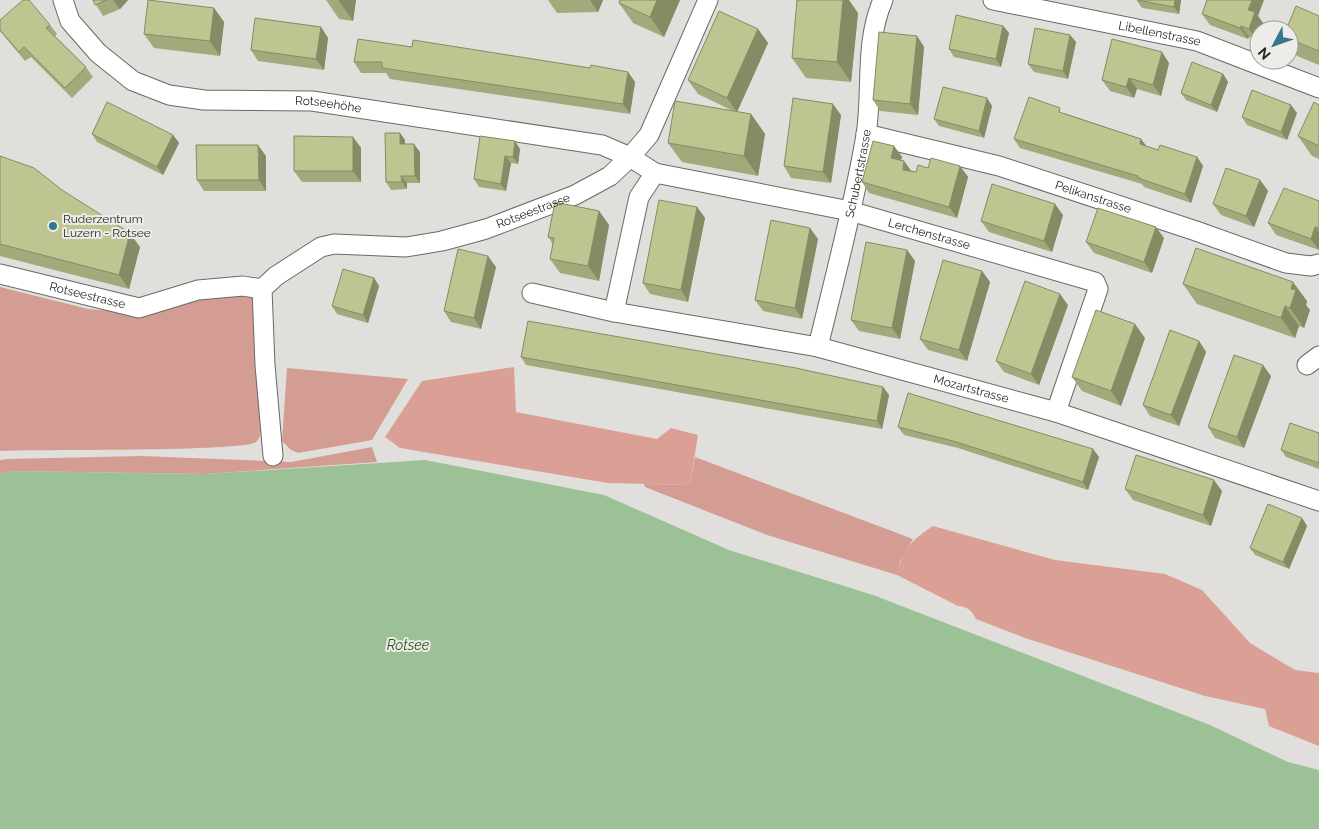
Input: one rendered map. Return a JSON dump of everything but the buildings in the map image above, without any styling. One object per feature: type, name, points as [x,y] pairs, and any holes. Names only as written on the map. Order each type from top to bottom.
[{"type":"street","name":"Rotseehöhe","points":[[63,0],[70,21],[98,53],[133,81],[169,96],[204,100],[312,101],[602,146],[630,157]]},
{"type":"street","name":"Rotseestrasse","points":[[0,274],[139,308],[198,290],[242,286],[262,289],[276,276],[321,247],[334,244],[406,247],[442,241],[486,229],[575,195],[610,176],[649,135],[708,0]]},
{"type":"street","name":"Schubertstrasse","points":[[818,346],[850,212],[866,134],[870,55],[879,9],[883,0]]},
{"type":"street","name":"Libellenstrasse","points":[[993,0],[1050,5],[1197,41],[1319,88]]},
{"type":"street","name":"Pelikanstrasse","points":[[866,134],[999,166],[1286,263],[1311,266],[1319,264]]},
{"type":"street","name":"Lerchenstrasse","points":[[630,157],[655,174],[850,212],[1095,282],[1098,289],[1056,412]]},
{"type":"street","points":[[614,312],[639,197],[655,174]]},
{"type":"street","points":[[262,289],[265,365],[273,456]]},
{"type":"street","name":"Mozartstrasse","points":[[532,293],[614,312],[818,346],[1056,412],[1319,501]]},
{"type":"shaded area","points":[[0,287],[88,309],[124,312],[222,292],[251,296],[257,309],[263,424],[259,438],[256,442],[243,445],[215,447],[136,450],[0,451]]},
{"type":"shaded area","points":[[514,367],[516,412],[657,439],[671,428],[698,435],[690,485],[608,483],[400,448],[385,437],[422,381]]},
{"type":"shaded area","points":[[287,368],[408,379],[372,440],[298,453],[291,450],[282,441]]},
{"type":"shaded area","points":[[372,447],[377,462],[205,474],[12,471],[0,474],[0,460],[7,459],[141,456],[291,462]]},
{"type":"shaded area","points":[[695,457],[913,539],[900,561],[897,575],[767,535],[645,487],[644,484],[690,485]]},
{"type":"shaded area","points":[[933,526],[1055,560],[1165,574],[1202,590],[1250,643],[1295,670],[1319,673],[1319,746],[1269,726],[1265,709],[1205,696],[1025,638],[976,619],[967,608],[958,606],[897,575],[902,558],[909,546]]},
{"type":"water","name":"Rotsee","points":[[425,460],[604,495],[729,550],[873,595],[1210,725],[1288,762],[1319,770],[1319,829],[0,829],[0,474],[12,471],[205,474]]},
{"type":"place","name":"Ruderzentrum Luzern - Rotsee","points":[[53,226]]}]
